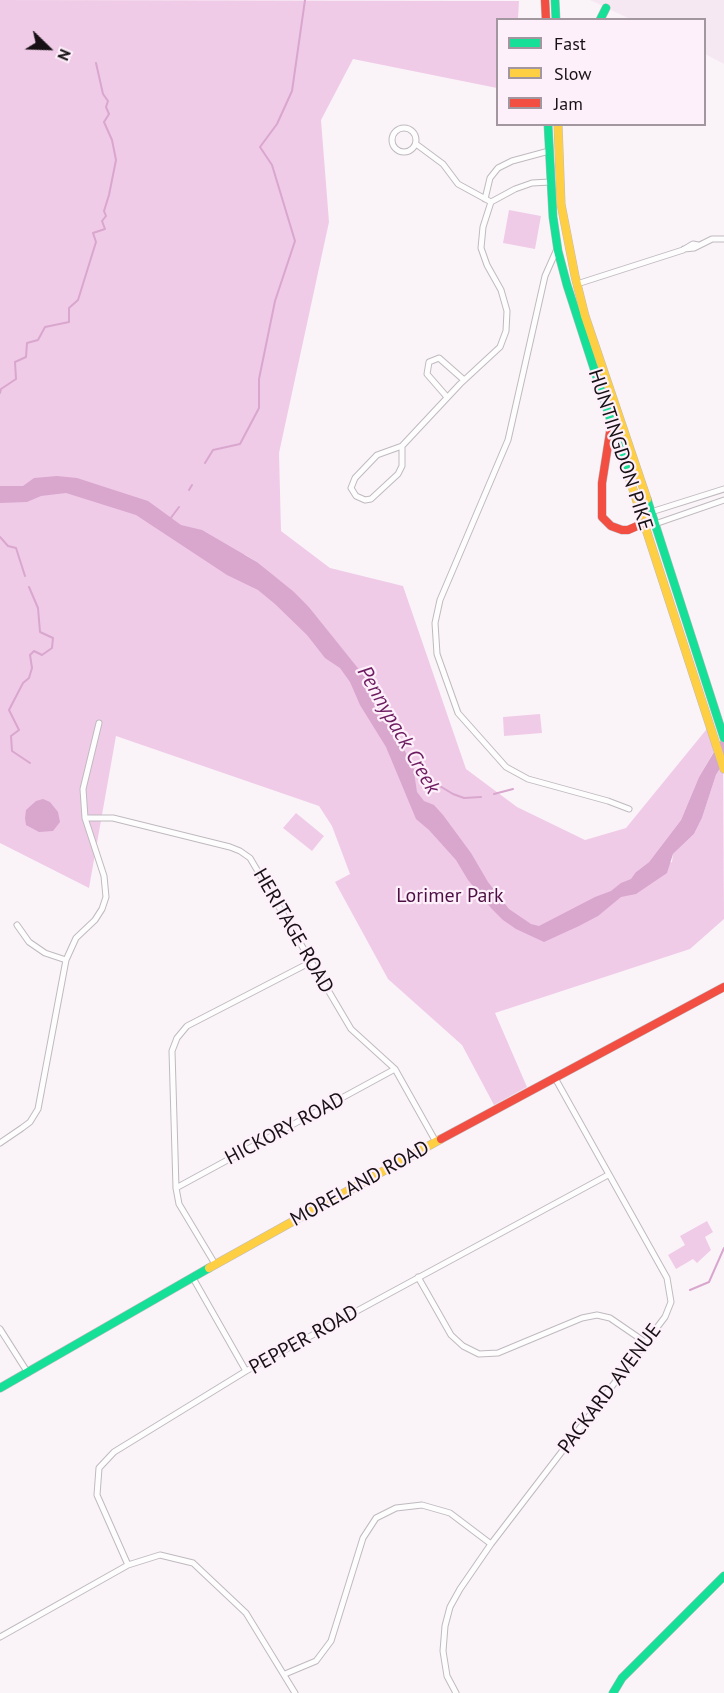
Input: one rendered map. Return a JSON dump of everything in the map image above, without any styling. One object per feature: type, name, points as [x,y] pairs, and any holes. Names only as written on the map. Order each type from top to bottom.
[{"type":"main road","points":[[545,0],[546,18]]},
{"type":"main road","points":[[555,0],[556,18]]},
{"type":"main road","points":[[601,18],[606,8]]},
{"type":"main road","name":"HUNTINGDON PIKE","points":[[548,126],[550,182],[558,247],[567,285],[724,769]]},
{"type":"main road","name":"HUNTINGDON PIKE","points":[[558,126],[561,204],[585,316],[724,738]]},
{"type":"main road","points":[[612,423],[602,483],[602,517],[611,526],[622,531],[644,523]]},
{"type":"main road","name":"MORELAND ROAD","points":[[0,1388],[215,1264],[724,987]]},
{"type":"main road","points":[[613,1693],[622,1678],[724,1576]]},
{"type":"street","points":[[416,144],[409,151],[401,152],[393,145],[392,137],[398,129],[406,127],[414,132],[416,144],[443,164],[458,184],[488,201]]},
{"type":"street","points":[[402,446],[402,466],[398,474],[371,499],[365,500],[356,496],[351,488],[355,478],[377,455],[402,446],[447,397],[500,347],[506,331],[507,310],[481,248],[490,178],[498,168],[512,160],[549,151]]},
{"type":"street","points":[[488,201],[532,183],[550,182]]},
{"type":"street","points":[[577,284],[684,249],[688,250],[712,240],[724,239]]},
{"type":"street","points":[[558,247],[545,276],[508,440],[440,600],[435,623],[437,654],[458,713],[506,767],[528,779],[629,809]]},
{"type":"street","points":[[447,397],[427,374],[429,362],[439,358],[464,380]]},
{"type":"street","points":[[724,489],[651,512],[644,523],[655,524],[724,500]]},
{"type":"street","points":[[0,1143],[30,1122],[39,1109],[66,960],[76,938],[95,920],[106,897],[104,876],[85,818],[83,789],[99,723]]},
{"type":"street","name":"HERITAGE ROAD","points":[[85,818],[113,818],[240,851],[256,865],[351,1029],[395,1069],[436,1142]]},
{"type":"street","points":[[17,925],[29,942],[45,953],[66,960]]},
{"type":"street","points":[[215,1264],[179,1204],[176,1188],[172,1051],[177,1038],[187,1026],[311,962]]},
{"type":"street","name":"HICKORY ROAD","points":[[176,1188],[395,1069]]},
{"type":"street","name":"PACKARD AVENUE","points":[[456,1693],[447,1676],[443,1651],[445,1626],[450,1607],[491,1544],[665,1317],[670,1302],[667,1278],[555,1078]]},
{"type":"street","name":"PEPPER ROAD","points":[[128,1565],[98,1495],[99,1468],[114,1452],[246,1371],[608,1175]]},
{"type":"street","points":[[418,1277],[451,1335],[462,1346],[479,1354],[498,1353],[582,1318],[597,1315],[610,1318],[645,1342]]},
{"type":"street","points":[[193,1278],[246,1371]]},
{"type":"street","points":[[0,1329],[28,1373]]},
{"type":"street","points":[[285,1674],[316,1661],[331,1641],[363,1538],[376,1518],[396,1508],[422,1505],[450,1513],[491,1544]]},
{"type":"street","points":[[0,1637],[128,1565],[160,1554],[193,1563],[246,1613],[295,1693]]},
{"type":"shaded area","points":[[590,0],[724,0],[724,64],[706,55],[706,18],[628,18]]},
{"type":"shaded area","points":[[57,476],[77,478],[148,501],[181,525],[202,530],[257,562],[294,592],[309,607],[369,682],[413,766],[417,792],[424,801],[434,805],[443,815],[509,909],[531,924],[539,926],[611,891],[631,879],[649,862],[681,820],[699,777],[724,735],[724,762],[716,775],[702,818],[694,834],[673,854],[667,873],[636,894],[621,897],[598,916],[544,942],[516,929],[491,908],[468,880],[456,860],[416,819],[386,747],[360,705],[350,682],[340,668],[325,658],[307,635],[275,604],[258,590],[227,575],[136,515],[66,493],[41,496],[27,502],[0,503],[0,486],[23,486],[34,478]]},
{"type":"shaded area","points":[[43,799],[50,802],[58,812],[60,822],[53,831],[39,832],[26,825],[26,810],[36,801]]},
{"type":"green space","name":"Lorimer Park","points":[[0,0],[519,1],[518,18],[496,18],[496,88],[353,59],[321,120],[329,222],[279,453],[281,531],[330,568],[403,586],[466,769],[517,807],[585,840],[626,828],[710,725],[717,746],[699,777],[681,820],[649,862],[636,872],[672,862],[673,854],[694,834],[702,818],[716,775],[723,764],[724,919],[690,949],[495,1013],[527,1087],[494,1105],[462,1045],[388,979],[335,882],[350,874],[332,826],[319,806],[116,736],[89,888],[0,843]],"holes":[[[244,554],[257,562],[309,607],[369,683]]]},
{"type":"green space","points":[[509,210],[541,216],[535,249],[503,243]]},
{"type":"green space","points":[[540,714],[542,733],[504,736],[503,717]]},
{"type":"green space","points":[[296,813],[324,836],[312,851],[283,828]]},
{"type":"green space","points":[[707,1221],[713,1232],[705,1237],[711,1250],[697,1263],[693,1259],[676,1269],[668,1255],[685,1245],[680,1236]]},
{"type":"waterway","points":[[205,463],[213,450],[240,444],[259,408],[259,379],[275,301],[295,241],[272,165],[260,147],[277,124],[292,91],[305,0]]},
{"type":"waterway","points":[[0,393],[1,389],[16,379],[15,362],[26,357],[27,343],[38,340],[45,327],[69,322],[69,308],[78,300],[96,242],[93,233],[105,229],[102,221],[106,216],[104,211],[116,160],[112,140],[104,122],[109,114],[106,107],[108,101],[103,94],[96,63]]},
{"type":"waterway","points":[[189,490],[192,485]]},
{"type":"waterway","points":[[170,519],[179,507]]},
{"type":"waterway","points":[[0,537],[8,546],[16,548],[25,576]]},
{"type":"waterway","points":[[29,587],[38,608],[40,632],[53,638],[52,648],[42,655],[34,651],[30,655],[32,668],[29,678],[23,683],[9,710],[19,730],[11,736],[12,751],[30,763]]},
{"type":"waterway","name":"Pennypack Creek","points":[[413,770],[453,794],[464,798],[481,797]]},
{"type":"waterway","points":[[494,794],[513,789]]},
{"type":"waterway","points":[[690,1290],[709,1282],[724,1248]]},
{"type":"traffic: fast","points":[[555,0],[556,18]]},
{"type":"traffic: fast","points":[[601,18],[606,8]]},
{"type":"traffic: fast","points":[[548,126],[553,217],[558,251],[629,477]]},
{"type":"traffic: fast","points":[[647,499],[724,738]]},
{"type":"traffic: fast","points":[[0,1388],[209,1268]]},
{"type":"traffic: fast","points":[[613,1693],[622,1678],[724,1576]]},
{"type":"traffic: slow","points":[[558,126],[561,204],[575,276],[585,316],[647,499]]},
{"type":"traffic: slow","points":[[629,477],[724,769]]},
{"type":"traffic: slow","points":[[209,1268],[441,1139]]},
{"type":"traffic: jam","points":[[545,0],[546,18]]},
{"type":"traffic: jam","points":[[611,426],[602,483],[602,517],[611,526],[622,530],[628,530],[644,523]]},
{"type":"traffic: jam","points":[[441,1139],[724,987]]}]
